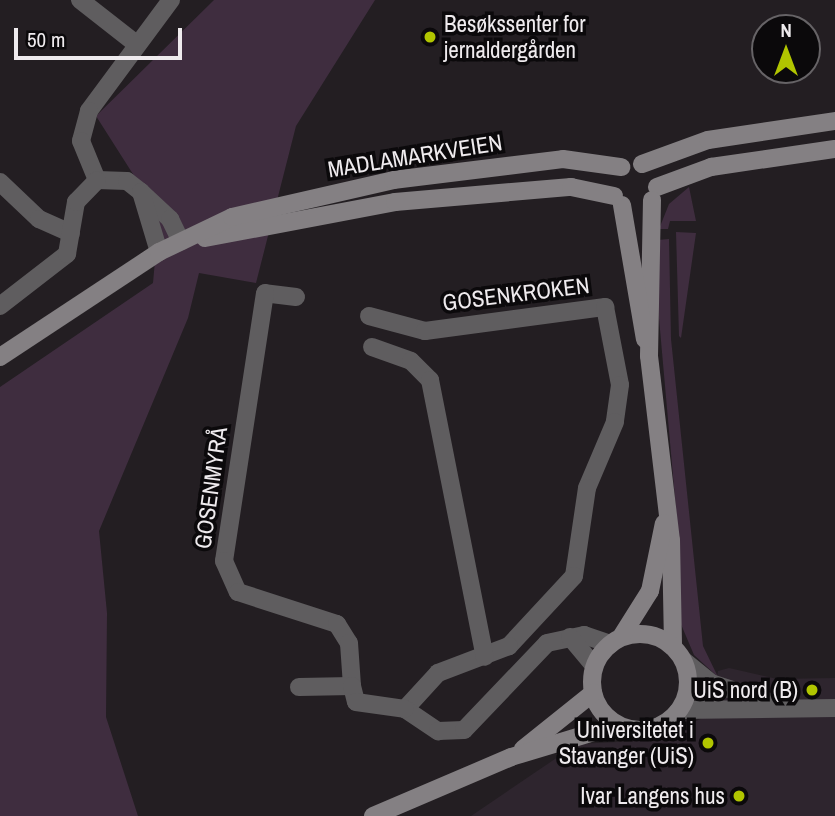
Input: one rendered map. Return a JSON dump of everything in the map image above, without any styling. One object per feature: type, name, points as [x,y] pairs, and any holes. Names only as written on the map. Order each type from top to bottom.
[{"type":"main road","points":[[373,816],[512,757],[594,732],[658,726],[679,710],[688,686],[678,654],[671,540],[664,520],[649,356],[613,177],[621,167],[642,164],[708,140],[835,121]]},
{"type":"main road","points":[[618,200],[635,208],[655,193],[711,167],[835,149]]},
{"type":"main road","name":"MADLAMARKVEIEN","points":[[0,356],[159,252],[232,217],[393,180],[563,159],[621,167]]},
{"type":"main road","points":[[642,164],[655,193],[649,356]]},
{"type":"main road","name":"MADLAMARKVEIEN","points":[[181,242],[396,202],[571,187],[618,200]]},
{"type":"main road","points":[[633,729],[607,717],[593,693],[594,666],[650,591],[664,520]]},
{"type":"main road","points":[[615,640],[649,634],[678,654]]},
{"type":"main road","points":[[512,757],[593,693]]},
{"type":"street","points":[[80,0],[135,43]]},
{"type":"street","points":[[97,180],[85,159],[83,121],[135,43],[171,0]]},
{"type":"street","points":[[0,306],[60,263],[71,233],[76,202],[97,180],[127,181],[170,219],[181,242]]},
{"type":"street","points":[[0,182],[39,219],[71,233]]},
{"type":"street","points":[[141,192],[159,252]]},
{"type":"street","name":"GOSENMYRÅ","points":[[296,297],[265,293],[224,561],[238,592],[337,624],[349,643],[352,686]]},
{"type":"street","name":"GOSENKROKEN","points":[[369,316],[425,331],[605,307],[613,326],[618,412],[587,488],[581,560],[567,586],[509,646],[438,673],[405,709]]},
{"type":"street","points":[[372,347],[411,361],[430,380],[485,657]]},
{"type":"street","points":[[299,687],[352,686],[356,702],[405,709],[438,731],[464,730],[533,655],[570,637],[615,640]]},
{"type":"street","points":[[570,637],[594,666]]},
{"type":"street","points":[[678,654],[711,682],[788,708]]},
{"type":"street","points":[[679,710],[835,708]]},
{"type":"shaded area","points":[[214,0],[375,0],[296,126],[256,283],[199,273],[188,318],[99,531],[107,613],[106,717],[138,816],[0,816],[0,387],[153,283],[159,215],[96,116]]},
{"type":"shaded area","points":[[689,187],[696,221],[670,221],[668,229],[659,229],[669,204]]},
{"type":"shaded area","points":[[676,232],[696,233],[681,338],[679,336]]},
{"type":"shaded area","points":[[669,239],[671,339],[703,646],[718,677],[694,655],[680,622],[678,532],[658,307],[658,240]]},
{"type":"shaded area","name":"Universitetet i Stavanger (UiS)","points":[[729,668],[777,679],[835,678],[835,816],[471,816],[577,744],[656,740],[711,714],[718,671]]},
{"type":"place","name":"Besøkssenter for jernaldergården","points":[[430,37]]},
{"type":"place","name":"UiS nord (B)","points":[[812,690]]},
{"type":"place","name":"Universitetet i Stavanger (UiS)","points":[[708,743]]},
{"type":"place","name":"Ivar Langens hus","points":[[739,796]]}]
